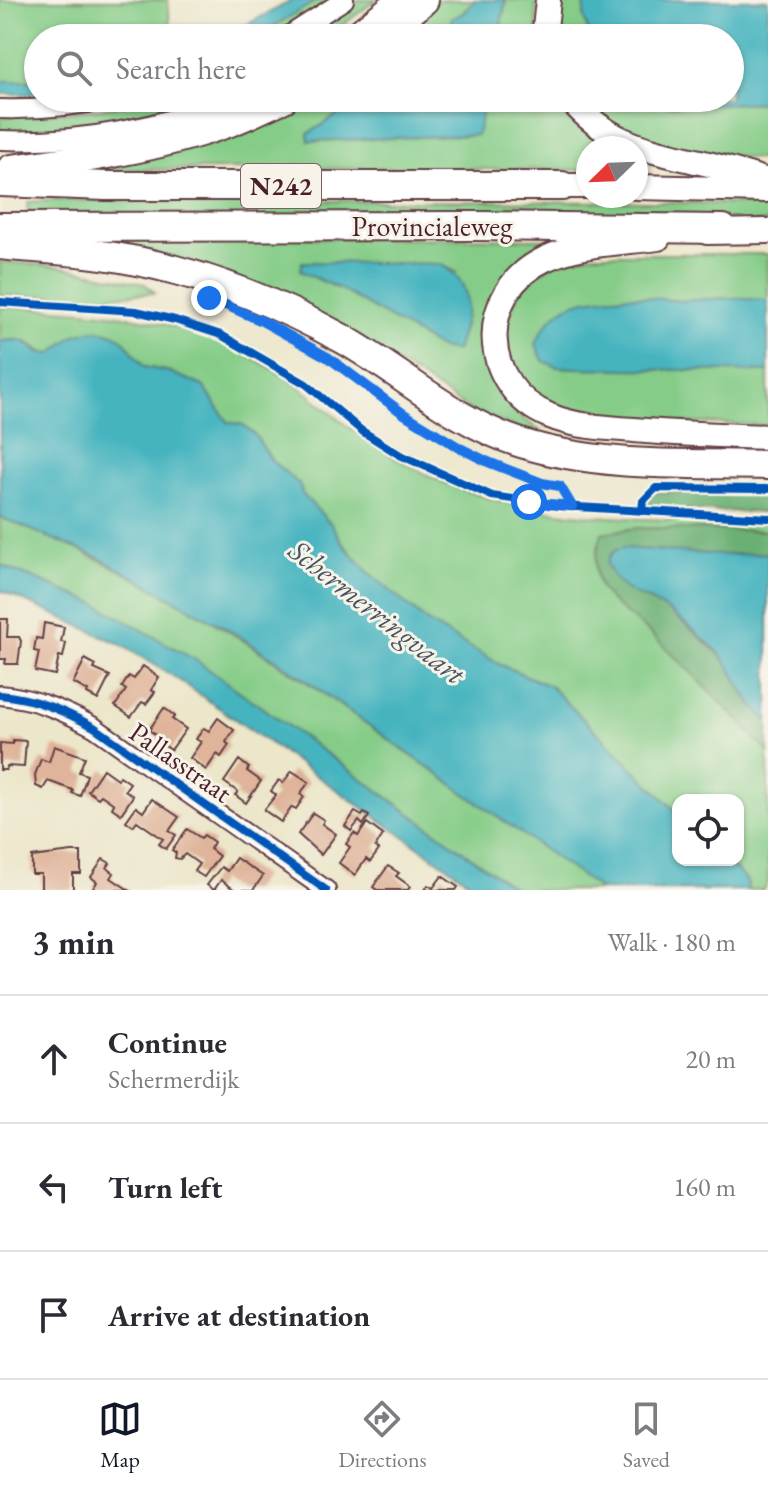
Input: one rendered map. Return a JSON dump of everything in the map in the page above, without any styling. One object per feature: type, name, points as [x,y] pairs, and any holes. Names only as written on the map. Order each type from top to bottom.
[{"type":"highway","points":[[396,24],[424,0]]},
{"type":"highway","points":[[0,171],[88,158],[171,139],[228,123],[253,112]]},
{"type":"highway","name":"Provincialeweg","points":[[0,182],[106,186],[575,186]]},
{"type":"highway","name":"Provincialeweg","points":[[0,227],[723,229]]},
{"type":"highway","points":[[0,245],[119,257],[162,266],[242,292],[345,341],[477,427],[533,447],[611,462],[768,465]]},
{"type":"main road","points":[[545,24],[548,0]]},
{"type":"main road","points":[[583,112],[598,127],[641,149],[768,181]]},
{"type":"main road","points":[[648,187],[768,190]]},
{"type":"main road","name":"Provincialeweg","points":[[723,229],[768,231]]},
{"type":"main road","name":"N242","points":[[723,229],[577,248],[543,259],[523,273],[499,308],[494,335],[496,359],[516,394],[550,416],[605,428],[768,437]]},
{"type":"street","points":[[307,24],[344,0]]},
{"type":"street","points":[[364,24],[394,0]]},
{"type":"street","points":[[0,109],[24,108]]},
{"type":"street","points":[[0,140],[76,138],[127,131],[188,112]]},
{"type":"street","name":"Pallasstraat","points":[[0,695],[38,702],[94,727],[326,890]]},
{"type":"path","points":[[329,358],[404,414],[460,448],[542,483],[560,486],[577,507]]},
{"type":"path","points":[[560,506],[577,507]]},
{"type":"green space","points":[[0,0],[168,0],[170,24],[24,24],[24,81],[0,81]]},
{"type":"green space","points":[[318,0],[332,0],[293,24],[277,24]]},
{"type":"green space","points":[[356,0],[376,0],[344,24],[321,24]]},
{"type":"green space","points":[[432,0],[475,0],[451,24],[404,24]]},
{"type":"green space","points":[[506,0],[536,0],[537,24],[501,24]]},
{"type":"green space","points":[[553,0],[585,0],[586,24],[552,24]]},
{"type":"green space","points":[[768,102],[768,160],[694,153],[648,141],[648,136],[630,136],[595,112],[744,112],[744,103]]},
{"type":"green space","points":[[62,112],[159,112],[104,123],[0,131],[0,117]]},
{"type":"green space","points":[[256,112],[342,112],[308,134],[310,141],[477,135],[482,112],[578,112],[606,136],[576,136],[576,170],[95,170]]},
{"type":"green space","points":[[28,202],[576,202],[576,208],[648,208],[648,202],[664,202],[768,205],[768,222],[27,217]]},
{"type":"green space","points":[[56,237],[569,239],[484,329],[488,367],[500,394],[520,415],[550,438],[479,416],[398,363]],"holes":[[[302,262],[440,264],[456,272],[440,348],[340,289],[300,271]]]},
{"type":"green space","points":[[595,254],[768,254],[768,300],[726,298],[680,301],[632,296],[558,367],[768,372],[768,425],[592,420],[545,406],[511,373],[505,328],[518,293],[536,275],[561,260]]},
{"type":"green space","points":[[0,262],[58,266],[145,284],[155,293],[0,296]]},
{"type":"green space","points":[[0,307],[113,314],[147,320],[215,340],[249,356],[300,387],[346,425],[394,457],[445,483],[482,497],[562,513],[604,517],[768,523],[768,531],[638,528],[602,533],[611,601],[674,653],[768,752],[768,883],[764,890],[748,890],[747,881],[732,866],[744,866],[744,794],[672,794],[672,807],[550,686],[501,665],[427,622],[368,572],[344,545],[331,524],[303,495],[298,484],[272,461],[254,434],[243,425],[228,422],[203,386],[170,372],[144,367],[136,357],[65,342],[58,350],[47,354],[20,340],[0,341]]},
{"type":"green space","points":[[659,492],[768,493],[768,513],[649,508],[649,497]]},
{"type":"green space","points":[[0,517],[107,563],[255,648],[601,890],[517,890],[197,661],[94,603],[0,565]]},
{"type":"green space","points":[[638,528],[768,531],[768,553],[722,555],[623,548],[653,602],[667,609],[730,663],[745,695],[768,720],[768,752],[725,706],[600,587],[596,567],[602,533]]},
{"type":"water","points":[[293,0],[318,0],[277,24],[248,24]]},
{"type":"water","points":[[475,0],[506,0],[501,24],[451,24],[451,19],[464,13]]},
{"type":"water","points":[[585,0],[768,0],[768,102],[744,103],[744,24],[586,24]]},
{"type":"water","points":[[0,81],[24,81],[24,94],[0,94]]},
{"type":"water","points":[[342,112],[482,112],[477,135],[309,141],[308,134]]},
{"type":"water","points":[[302,262],[440,264],[460,282],[467,302],[456,351],[440,348],[340,289],[300,271]]},
{"type":"water","points":[[632,296],[680,301],[726,298],[768,300],[768,372],[576,368],[558,367],[543,361],[536,344],[553,317],[563,309],[587,300]]},
{"type":"water","name":"Schermerringvaart","points":[[93,330],[112,333],[128,346],[144,367],[170,372],[203,386],[228,422],[243,425],[255,435],[272,461],[299,484],[303,495],[331,524],[344,545],[368,572],[427,622],[501,665],[550,686],[672,807],[672,866],[732,866],[747,881],[748,890],[601,890],[233,632],[99,558],[0,517],[0,341],[21,340],[39,352],[51,354],[75,335]]},
{"type":"water","points":[[623,548],[722,555],[768,553],[768,720],[752,703],[712,646],[669,611],[618,582],[607,564],[612,553]]},
{"type":"water","points":[[0,565],[94,603],[197,661],[517,890],[481,890],[173,676],[118,643],[0,590]]},
{"type":"building","points":[[0,619],[8,619],[7,637],[19,637],[21,641],[18,664],[5,664],[6,659],[0,659]]},
{"type":"building","points":[[44,623],[64,627],[61,642],[66,643],[55,675],[35,671],[39,652],[34,651],[36,638],[42,639]]},
{"type":"building","points":[[85,659],[96,665],[94,669],[110,676],[98,700],[73,683]]},
{"type":"building","points":[[143,666],[159,677],[151,690],[155,692],[146,704],[142,702],[131,717],[115,706],[126,690],[122,687],[129,676],[134,679]]},
{"type":"building","points":[[164,708],[175,716],[172,719],[186,729],[171,750],[149,730]]},
{"type":"building","points":[[218,718],[234,730],[221,757],[217,754],[206,770],[190,758],[201,742],[196,739],[204,728],[209,731]]},
{"type":"building","points":[[13,740],[26,741],[24,767],[7,766],[6,770],[0,770],[0,743],[13,744]]},
{"type":"building","points":[[54,746],[85,757],[79,772],[87,775],[80,796],[72,793],[73,790],[48,781],[43,789],[36,786],[35,775],[41,759],[49,762]]},
{"type":"building","points":[[239,760],[249,768],[247,771],[261,781],[246,803],[235,795],[238,792],[224,782]]},
{"type":"building","points":[[103,769],[117,779],[120,776],[130,783],[125,790],[133,796],[121,814],[104,797],[101,795],[98,798],[88,791]]},
{"type":"building","points":[[292,771],[309,782],[300,794],[304,797],[296,809],[292,807],[281,822],[264,810],[276,795],[271,791],[279,780],[283,783]]},
{"type":"building","points":[[152,799],[179,817],[169,831],[176,835],[166,849],[159,844],[163,839],[137,821],[133,826],[126,821],[136,807],[143,812]]},
{"type":"building","points":[[355,812],[369,816],[363,825],[359,821],[351,831],[345,826]]},
{"type":"building","points":[[313,813],[336,834],[321,855],[298,834]]},
{"type":"building","points":[[367,823],[383,835],[375,847],[379,850],[370,862],[366,859],[355,875],[339,863],[350,847],[346,844],[354,833],[358,836]]},
{"type":"building","points":[[187,829],[214,842],[210,849],[219,856],[204,877],[194,871],[199,864],[185,854],[180,859],[175,858],[176,853],[172,850]]},
{"type":"building","points":[[81,852],[81,874],[73,874],[73,890],[41,890],[41,874],[32,874],[32,857]]},
{"type":"building","points":[[236,858],[263,876],[253,890],[235,890],[221,880],[214,890],[207,885],[221,867],[227,871]]},
{"type":"building","points":[[103,859],[110,863],[107,868],[114,873],[111,878],[129,890],[92,890],[97,882],[91,877]]},
{"type":"building","points":[[388,866],[410,886],[408,890],[377,890],[373,887]]},
{"type":"building","points":[[442,876],[458,887],[456,890],[425,890],[428,885],[433,888]]},
{"type":"cycle path","points":[[0,302],[136,311],[221,335],[306,384],[362,431],[400,455],[492,496],[560,506],[768,518]]},
{"type":"cycle path","points":[[642,511],[643,501],[656,488],[768,489]]},
{"type":"cycle path","points":[[0,695],[49,706],[94,727],[326,890]]},
{"type":"route","points":[[209,298],[262,321],[329,358],[404,414],[460,448],[542,483],[560,486],[572,506],[529,502]]}]
